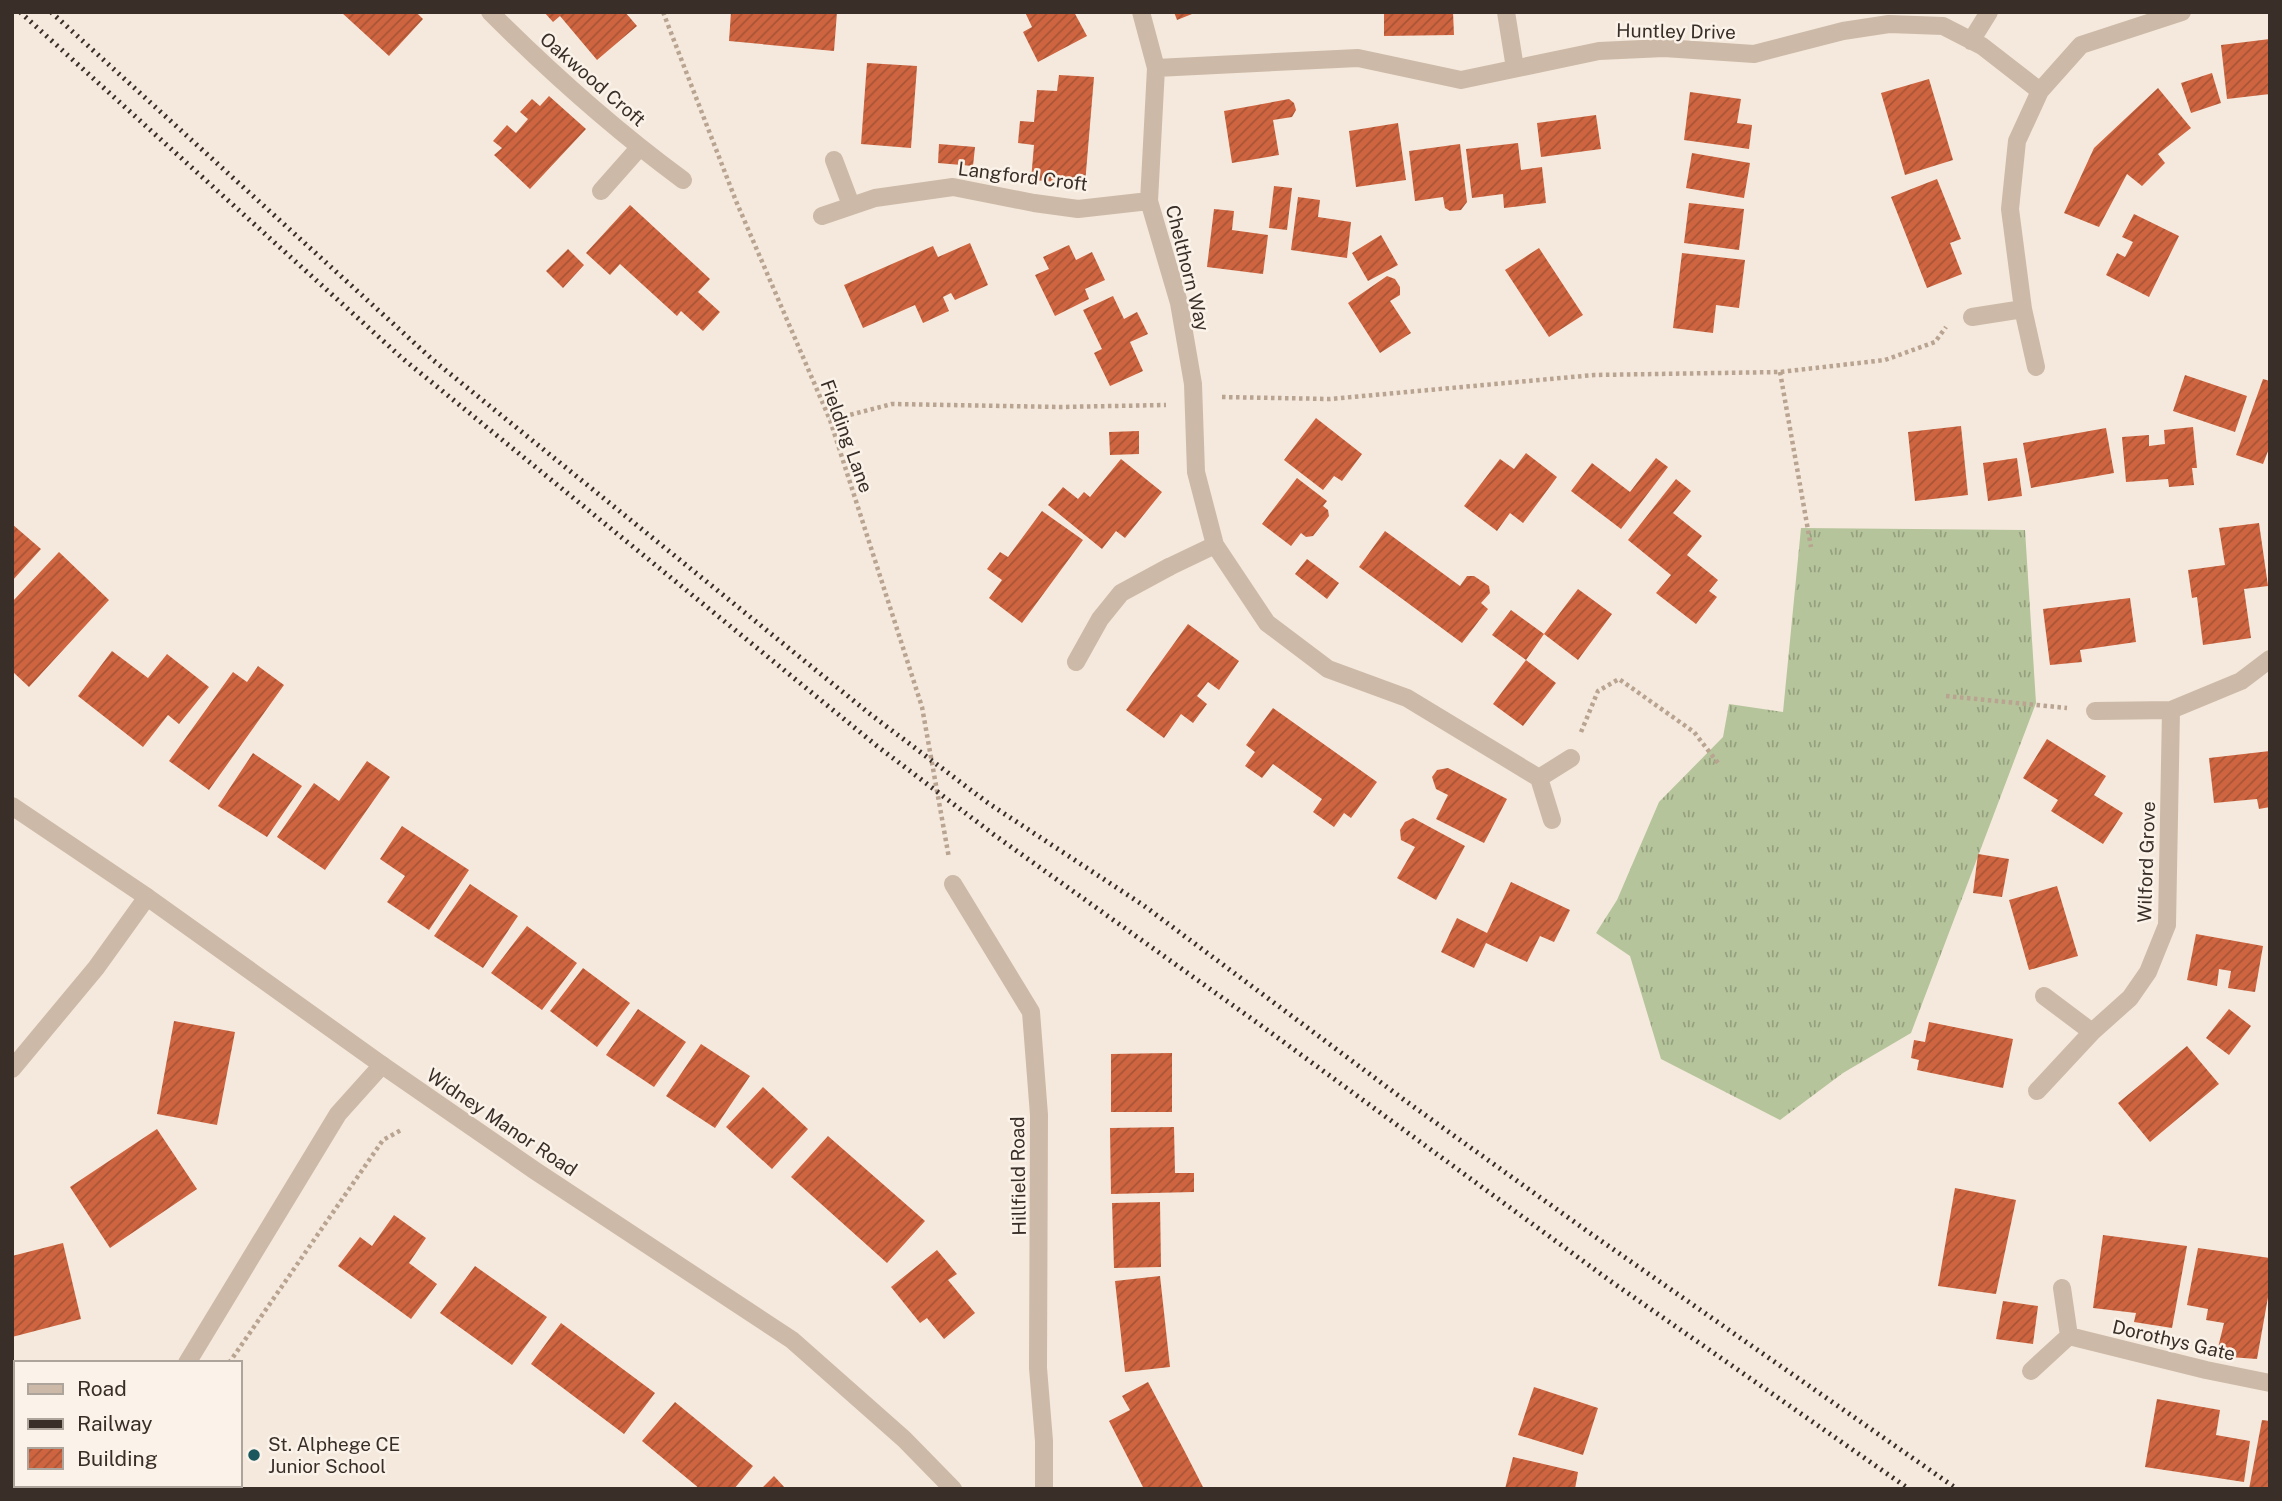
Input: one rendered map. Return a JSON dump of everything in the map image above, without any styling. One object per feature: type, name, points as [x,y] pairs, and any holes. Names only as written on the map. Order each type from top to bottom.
[{"type":"street","name":"Oakwood Croft","points":[[490,12],[639,148],[683,180]]},
{"type":"street","name":"Chelthorn Way","points":[[1141,12],[1156,68],[1149,201],[1179,303],[1193,384],[1196,472],[1215,545],[1267,623],[1328,669],[1407,698],[1539,778]]},
{"type":"street","points":[[1156,68],[1357,58],[1461,80],[1515,68],[1506,12]]},
{"type":"street","points":[[1971,41],[1989,12]]},
{"type":"street","points":[[2036,367],[2023,309],[2010,209],[2017,141],[2040,91],[2081,45],[2182,12]]},
{"type":"street","name":"Huntley Drive","points":[[1515,68],[1599,51],[1664,48],[1754,54],[1843,31],[1889,24],[1943,26],[1982,46],[2040,91]]},
{"type":"street","name":"Oakwood Croft","points":[[601,191],[639,148]]},
{"type":"street","points":[[834,160],[851,205]]},
{"type":"street","name":"Langford Croft","points":[[822,216],[875,198],[953,187],[1078,209],[1149,201]]},
{"type":"street","points":[[1972,317],[2023,309]]},
{"type":"street","points":[[1076,662],[1100,619],[1121,593],[1215,545]]},
{"type":"street","points":[[2095,711],[2171,710],[2241,681],[2270,659]]},
{"type":"street","name":"Wilford Grove","points":[[2037,1090],[2092,1032],[2130,998],[2148,972],[2167,925],[2171,710]]},
{"type":"street","points":[[1552,820],[1539,778],[1571,758]]},
{"type":"street","name":"Widney Manor Road","points":[[12,806],[534,1170],[793,1340],[904,1439],[953,1489]]},
{"type":"street","name":"Hillfield Road","points":[[953,884],[1031,1012],[1039,1115],[1038,1368],[1044,1441],[1044,1489]]},
{"type":"street","points":[[12,1069],[96,968],[146,897]]},
{"type":"street","points":[[2044,996],[2092,1032]]},
{"type":"street","points":[[188,1361],[338,1114],[382,1065]]},
{"type":"street","points":[[2031,1371],[2069,1336],[2062,1288]]},
{"type":"street","name":"Dorothys Gate","points":[[2069,1336],[2270,1383]]},
{"type":"path","name":"Fielding Lane","points":[[663,12],[736,201],[830,420],[922,707],[953,884]]},
{"type":"path","points":[[1214,397],[1330,399],[1594,376],[1780,372],[1885,360],[1935,342],[1949,324]]},
{"type":"path","points":[[1780,372],[1811,547]]},
{"type":"path","points":[[830,420],[892,404],[1060,407],[1167,405]]},
{"type":"path","points":[[1571,758],[1598,691],[1619,679],[1694,732],[1718,763]]},
{"type":"path","points":[[1946,696],[2095,711]]},
{"type":"path","points":[[230,1361],[383,1140],[403,1129]]},
{"type":"green space","points":[[1801,528],[2025,530],[2036,703],[1911,1033],[1843,1073],[1780,1120],[1661,1059],[1630,956],[1596,933],[1617,900],[1659,802],[1723,737],[1729,704],[1783,712]]},
{"type":"building","points":[[341,12],[416,12],[423,19],[389,56]]},
{"type":"building","points":[[544,12],[625,12],[637,26],[597,60],[560,16],[553,22]]},
{"type":"building","points":[[731,12],[837,12],[834,51],[729,41]]},
{"type":"building","points":[[1025,12],[1074,12],[1087,36],[1038,62],[1023,32],[1032,27]]},
{"type":"building","points":[[1174,12],[1197,12],[1177,20]]},
{"type":"building","points":[[1384,12],[1453,12],[1454,35],[1384,36]]},
{"type":"building","points":[[2270,39],[2270,94],[2227,99],[2221,45]]},
{"type":"building","points":[[867,63],[917,66],[911,148],[861,144]]},
{"type":"building","points":[[2212,73],[2221,103],[2191,113],[2181,83]]},
{"type":"building","points":[[1059,75],[1094,77],[1085,184],[1031,180],[1034,145],[1018,143],[1020,121],[1034,122],[1037,90],[1057,91]]},
{"type":"building","points":[[1929,79],[1953,160],[1905,175],[1881,93]]},
{"type":"building","points":[[2158,88],[2191,128],[2158,154],[2165,163],[2142,186],[2127,174],[2099,227],[2064,213],[2094,148]]},
{"type":"building","points":[[1690,92],[1741,99],[1737,123],[1752,125],[1749,149],[1684,140]]},
{"type":"building","points":[[549,96],[586,129],[530,189],[494,155],[502,148],[493,141],[507,125],[516,133],[528,119],[520,112],[532,99],[540,106]]},
{"type":"building","points":[[1289,99],[1296,110],[1292,117],[1273,120],[1279,155],[1232,163],[1224,111]]},
{"type":"building","points":[[1596,115],[1601,149],[1541,157],[1537,123]]},
{"type":"building","points":[[1398,123],[1406,180],[1356,187],[1349,131]]},
{"type":"building","points":[[1518,143],[1521,170],[1542,167],[1546,203],[1504,208],[1503,194],[1472,198],[1466,149]]},
{"type":"building","points":[[939,144],[975,147],[973,166],[938,163]]},
{"type":"building","points":[[1460,144],[1467,202],[1461,210],[1450,211],[1445,208],[1443,197],[1415,201],[1409,151]]},
{"type":"building","points":[[1692,153],[1750,163],[1744,198],[1686,188]]},
{"type":"building","points":[[1937,179],[1961,239],[1950,243],[1962,274],[1927,288],[1891,197]]},
{"type":"building","points":[[1274,186],[1292,188],[1287,230],[1269,228]]},
{"type":"building","points":[[1298,197],[1320,200],[1318,217],[1351,222],[1347,258],[1291,250]]},
{"type":"building","points":[[1689,203],[1744,209],[1739,250],[1684,243]]},
{"type":"building","points":[[630,205],[710,279],[698,292],[720,312],[703,331],[681,311],[677,316],[620,264],[610,275],[586,253]]},
{"type":"building","points":[[1214,209],[1234,211],[1232,230],[1268,235],[1263,274],[1207,267]]},
{"type":"building","points":[[2134,214],[2179,236],[2149,297],[2106,275],[2117,253],[2125,257],[2133,242],[2122,237]]},
{"type":"building","points":[[1381,235],[1398,265],[1368,281],[1352,253]]},
{"type":"building","points":[[970,243],[988,285],[955,300],[951,293],[943,297],[949,311],[923,323],[915,305],[863,328],[844,285],[933,246],[938,257]]},
{"type":"building","points":[[1069,245],[1076,260],[1092,252],[1105,280],[1085,289],[1089,299],[1055,316],[1035,275],[1049,269],[1043,257]]},
{"type":"building","points":[[1539,248],[1583,315],[1549,337],[1505,270]]},
{"type":"building","points":[[568,249],[584,265],[563,288],[546,271]]},
{"type":"building","points":[[1682,253],[1745,260],[1739,308],[1716,305],[1713,333],[1673,328]]},
{"type":"building","points":[[1387,276],[1395,279],[1400,287],[1400,295],[1390,301],[1411,333],[1380,353],[1348,303]]},
{"type":"building","points":[[1113,296],[1124,319],[1137,312],[1148,334],[1130,342],[1143,371],[1110,386],[1094,353],[1102,349],[1083,310]]},
{"type":"building","points":[[2185,375],[2247,396],[2235,432],[2173,411]]},
{"type":"building","points":[[2263,379],[2270,381],[2270,446],[2263,464],[2236,455]]},
{"type":"building","points":[[1316,418],[1362,454],[1342,481],[1334,476],[1323,490],[1284,460]]},
{"type":"building","points":[[1961,426],[1968,495],[1915,501],[1908,432]]},
{"type":"building","points":[[2193,427],[2197,468],[2192,468],[2194,485],[2169,487],[2168,479],[2126,482],[2122,437],[2149,435],[2149,446],[2165,444],[2164,430]]},
{"type":"building","points":[[2106,428],[2114,473],[2031,488],[2023,443]]},
{"type":"building","points":[[1139,431],[1139,454],[1110,455],[1109,432]]},
{"type":"building","points":[[1526,453],[1557,477],[1523,523],[1510,513],[1497,531],[1464,506],[1500,459],[1514,469]]},
{"type":"building","points":[[1656,458],[1668,467],[1621,529],[1571,491],[1592,463],[1630,492]]},
{"type":"building","points":[[2017,458],[2022,496],[1988,501],[1983,463]]},
{"type":"building","points":[[1121,459],[1162,492],[1125,538],[1116,531],[1102,549],[1048,505],[1063,487],[1078,499],[1084,492],[1090,497]]},
{"type":"building","points":[[1297,478],[1327,501],[1323,506],[1328,510],[1329,516],[1313,536],[1306,537],[1301,533],[1291,546],[1262,524]]},
{"type":"building","points":[[1676,479],[1691,491],[1673,513],[1702,536],[1687,555],[1718,580],[1709,591],[1717,597],[1696,624],[1656,593],[1671,575],[1628,540]]},
{"type":"building","points":[[1042,511],[1083,540],[1022,623],[989,598],[1002,580],[987,569],[1000,552],[1008,557]]},
{"type":"building","points":[[2259,523],[2268,586],[2244,589],[2251,638],[2203,645],[2197,597],[2192,598],[2188,570],[2225,565],[2219,528]]},
{"type":"building","points":[[12,524],[41,549],[12,581]]},
{"type":"building","points":[[1385,531],[1460,586],[1467,576],[1474,576],[1489,586],[1490,593],[1481,603],[1488,609],[1462,643],[1359,567]]},
{"type":"building","points":[[59,552],[109,600],[29,687],[12,671],[12,602]]},
{"type":"building","points":[[1307,559],[1339,583],[1327,599],[1295,574]]},
{"type":"building","points":[[1578,589],[1612,614],[1578,660],[1544,634]]},
{"type":"building","points":[[2130,598],[2136,642],[2080,650],[2082,662],[2050,665],[2043,609]]},
{"type":"building","points":[[1511,610],[1544,634],[1526,660],[1492,635]]},
{"type":"building","points":[[1188,624],[1239,661],[1219,690],[1208,682],[1197,696],[1207,704],[1193,723],[1181,714],[1164,738],[1126,710]]},
{"type":"building","points":[[112,651],[148,678],[167,654],[209,687],[179,724],[168,715],[143,747],[78,696]]},
{"type":"building","points":[[1526,660],[1556,683],[1523,726],[1493,704]]},
{"type":"building","points":[[258,666],[284,685],[209,790],[169,761],[233,672],[247,682]]},
{"type":"building","points":[[1273,708],[1377,782],[1351,818],[1344,813],[1334,827],[1313,812],[1322,799],[1273,764],[1262,778],[1245,766],[1255,752],[1246,745]]},
{"type":"building","points":[[2047,739],[2106,776],[2094,795],[2123,813],[2103,844],[2051,811],[2058,800],[2023,778]]},
{"type":"building","points":[[2270,751],[2270,807],[2259,809],[2257,799],[2214,803],[2209,758]]},
{"type":"building","points":[[253,753],[302,786],[267,837],[218,806]]},
{"type":"building","points":[[367,761],[390,777],[325,870],[277,837],[314,783],[339,801]]},
{"type":"building","points":[[1448,768],[1507,799],[1484,843],[1436,819],[1448,795],[1436,789],[1432,777],[1437,770]]},
{"type":"building","points":[[1413,818],[1465,846],[1436,900],[1397,878],[1415,847],[1401,840],[1400,830],[1405,822]]},
{"type":"building","points":[[402,826],[469,870],[429,930],[387,902],[405,876],[380,859]]},
{"type":"building","points":[[1978,854],[2009,859],[2002,897],[1973,893]]},
{"type":"building","points":[[1511,882],[1570,910],[1554,942],[1540,936],[1527,962],[1486,943],[1474,968],[1441,952],[1457,918],[1487,933]]},
{"type":"building","points":[[470,884],[518,916],[483,968],[434,936]]},
{"type":"building","points":[[2057,886],[2078,956],[2029,970],[2009,900]]},
{"type":"building","points":[[527,926],[577,963],[542,1010],[491,973]]},
{"type":"building","points":[[2196,934],[2263,946],[2255,992],[2228,988],[2231,971],[2219,969],[2217,986],[2187,980]]},
{"type":"building","points":[[583,968],[630,1003],[597,1047],[550,1011]]},
{"type":"building","points":[[638,1009],[686,1042],[654,1087],[606,1055]]},
{"type":"building","points":[[2229,1009],[2251,1026],[2229,1055],[2206,1038]]},
{"type":"building","points":[[174,1021],[235,1032],[217,1125],[157,1114]]},
{"type":"building","points":[[1929,1022],[2013,1039],[2003,1088],[1917,1070],[1919,1060],[1911,1058],[1914,1040],[1925,1042]]},
{"type":"building","points":[[701,1044],[750,1076],[715,1128],[666,1096]]},
{"type":"building","points":[[2187,1046],[2219,1084],[2150,1142],[2118,1103]]},
{"type":"building","points":[[1172,1053],[1172,1112],[1111,1112],[1111,1054]]},
{"type":"building","points":[[763,1087],[808,1129],[772,1169],[726,1127]]},
{"type":"building","points":[[1174,1127],[1175,1173],[1194,1173],[1194,1192],[1111,1194],[1110,1128]]},
{"type":"building","points":[[157,1129],[197,1189],[110,1248],[70,1187]]},
{"type":"building","points":[[828,1136],[925,1221],[887,1263],[791,1177]]},
{"type":"building","points":[[1955,1188],[2016,1200],[1996,1294],[1938,1286]]},
{"type":"building","points":[[1160,1202],[1161,1267],[1114,1268],[1112,1203]]},
{"type":"building","points":[[394,1215],[426,1238],[409,1263],[437,1284],[411,1319],[338,1266],[360,1237],[372,1246]]},
{"type":"building","points":[[2103,1235],[2187,1246],[2172,1328],[2134,1322],[2136,1313],[2093,1308]]},
{"type":"building","points":[[63,1243],[81,1319],[12,1337],[12,1256]]},
{"type":"building","points":[[2198,1248],[2270,1258],[2270,1286],[2257,1359],[2216,1356],[2224,1323],[2206,1320],[2208,1309],[2187,1305]]},
{"type":"building","points":[[937,1250],[957,1274],[948,1280],[975,1313],[944,1339],[927,1318],[920,1323],[891,1287]]},
{"type":"building","points":[[475,1266],[547,1317],[512,1365],[440,1313]]},
{"type":"building","points":[[1160,1276],[1170,1367],[1125,1372],[1115,1281]]},
{"type":"building","points":[[2003,1301],[2038,1306],[2033,1344],[1996,1339]]},
{"type":"building","points":[[561,1323],[655,1393],[624,1434],[531,1364]]},
{"type":"building","points":[[1148,1382],[1204,1489],[1144,1489],[1109,1421],[1130,1410],[1122,1396]]},
{"type":"building","points":[[1534,1387],[1598,1408],[1583,1455],[1518,1435]]},
{"type":"building","points":[[2157,1399],[2220,1410],[2216,1435],[2250,1441],[2244,1482],[2145,1467]]},
{"type":"building","points":[[675,1402],[753,1466],[734,1489],[700,1489],[642,1441]]},
{"type":"building","points":[[2262,1420],[2270,1421],[2270,1489],[2249,1489]]},
{"type":"building","points":[[1513,1457],[1578,1472],[1575,1489],[1505,1489]]},
{"type":"building","points":[[774,1476],[786,1489],[761,1489]]},
{"type":"railway","points":[[20,12],[402,358],[877,746],[993,834],[1609,1280],[1909,1489]]},
{"type":"railway","points":[[51,12],[433,360],[870,714],[988,803],[1143,905],[1407,1102],[1587,1231],[1957,1489]]},
{"type":"place","name":"St. Alphege CE Junior School","points":[[254,1455]]}]
